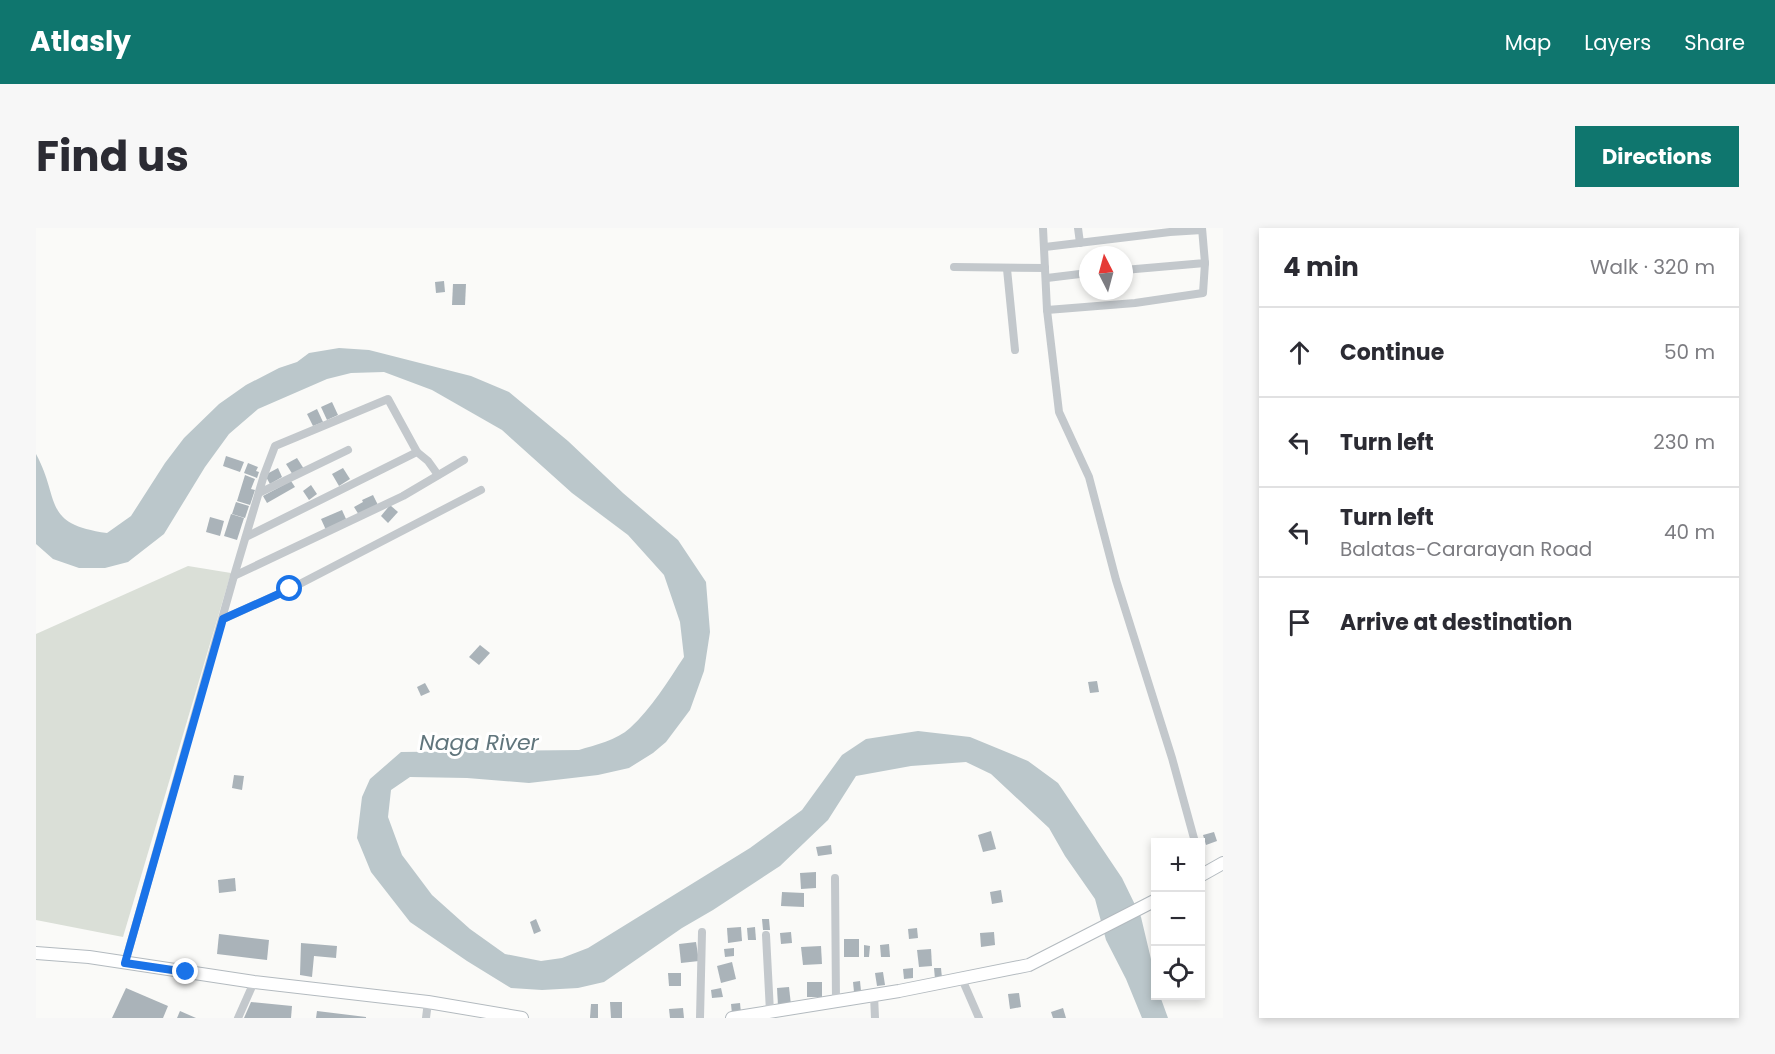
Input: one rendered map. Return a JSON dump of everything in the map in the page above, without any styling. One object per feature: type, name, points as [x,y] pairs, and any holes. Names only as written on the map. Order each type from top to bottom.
[{"type":"main road","points":[[1205,870],[1223,863]]},
{"type":"main road","points":[[732,1018],[874,996],[1029,965],[1151,902]]},
{"type":"main road","points":[[36,953],[89,957],[254,981],[428,1002],[522,1018]]},
{"type":"street","points":[[1043,228],[1047,310],[1059,412],[1089,477],[1116,580],[1172,758],[1194,838]]},
{"type":"street","points":[[1078,228],[1080,243]]},
{"type":"street","points":[[1107,228],[1107,239]]},
{"type":"street","points":[[1045,247],[1140,232],[1202,229],[1204,263],[1203,293],[1135,303],[1047,310]]},
{"type":"street","points":[[1133,269],[1204,263]]},
{"type":"street","points":[[954,267],[1079,273]]},
{"type":"street","points":[[1007,269],[1015,350]]},
{"type":"street","points":[[125,963],[234,576],[275,446],[388,399],[417,452],[428,461],[438,475]]},
{"type":"street","points":[[259,493],[348,450]]},
{"type":"street","points":[[246,537],[417,452]]},
{"type":"street","points":[[234,576],[403,496],[464,460]]},
{"type":"street","points":[[223,619],[290,589],[481,490]]},
{"type":"street","points":[[836,878],[836,1002]]},
{"type":"street","points":[[700,1018],[702,932]]},
{"type":"street","points":[[766,935],[770,1012]]},
{"type":"street","points":[[962,979],[979,1018]]},
{"type":"street","points":[[238,1018],[254,981]]},
{"type":"street","points":[[874,996],[874,1018]]},
{"type":"street","points":[[426,1018],[428,1002]]},
{"type":"shaded area","points":[[339,348],[369,350],[471,376],[509,392],[568,441],[623,493],[678,540],[706,582],[710,632],[704,671],[690,710],[666,742],[653,753],[629,768],[598,775],[529,783],[467,778],[410,777],[391,790],[388,817],[402,855],[432,895],[470,929],[505,954],[541,961],[562,958],[588,948],[750,848],[802,810],[842,755],[866,739],[918,731],[970,737],[1028,761],[1058,783],[1122,878],[1141,917],[1151,959],[1151,1000],[1161,1000],[1168,1018],[1142,1018],[1126,979],[1106,940],[1095,899],[1049,828],[991,774],[966,762],[911,766],[856,776],[828,820],[780,866],[682,928],[604,982],[578,988],[542,990],[511,988],[410,922],[371,872],[357,838],[362,797],[370,779],[401,752],[579,750],[619,736],[645,712],[684,657],[680,622],[664,575],[628,535],[572,493],[502,430],[432,390],[384,372],[351,373],[327,379],[258,409],[229,434],[205,467],[164,534],[128,562],[105,568],[79,568],[53,559],[36,544],[36,454],[44,470],[56,507],[62,516],[86,529],[107,533],[131,516],[184,438],[219,404],[246,385],[279,368],[297,362],[309,353]]},
{"type":"shaded area","points":[[188,566],[231,573],[123,937],[36,920],[36,634]]},
{"type":"building","points":[[444,281],[445,292],[436,293],[435,282]]},
{"type":"building","points":[[453,284],[466,284],[465,305],[452,305]]},
{"type":"building","points":[[332,402],[338,415],[327,420],[321,407]]},
{"type":"building","points":[[317,409],[323,422],[313,426],[307,414]]},
{"type":"building","points":[[226,456],[244,462],[240,472],[223,466]]},
{"type":"building","points":[[297,458],[304,469],[293,475],[286,464]]},
{"type":"building","points":[[248,463],[258,467],[257,478],[244,473]]},
{"type":"building","points":[[278,468],[282,477],[270,484],[265,475]]},
{"type":"building","points":[[343,468],[350,479],[339,486],[332,474]]},
{"type":"building","points":[[245,475],[255,479],[251,489],[255,490],[250,505],[237,501]]},
{"type":"building","points":[[291,481],[295,487],[267,503],[263,496]]},
{"type":"building","points":[[311,485],[317,494],[309,500],[303,491]]},
{"type":"building","points":[[373,495],[378,505],[359,515],[354,507]]},
{"type":"building","points":[[236,502],[249,506],[245,518],[232,514]]},
{"type":"building","points":[[390,505],[398,512],[388,523],[381,516]]},
{"type":"building","points":[[342,510],[346,519],[326,530],[321,519]]},
{"type":"building","points":[[231,514],[244,518],[237,540],[224,536]]},
{"type":"building","points":[[210,517],[224,521],[220,536],[206,532]]},
{"type":"building","points":[[480,645],[490,653],[479,665],[469,657]]},
{"type":"building","points":[[1097,681],[1099,692],[1090,693],[1088,682]]},
{"type":"building","points":[[425,683],[430,692],[421,696],[417,687]]},
{"type":"building","points":[[234,775],[244,776],[242,790],[232,788]]},
{"type":"building","points":[[991,831],[996,849],[983,852],[978,835]]},
{"type":"building","points":[[1214,832],[1217,841],[1206,845],[1203,835]]},
{"type":"building","points":[[831,845],[832,854],[818,856],[816,847]]},
{"type":"building","points":[[816,872],[816,888],[801,889],[800,873]]},
{"type":"building","points":[[235,878],[236,891],[219,893],[218,880]]},
{"type":"building","points":[[1001,890],[1003,902],[992,904],[990,892]]},
{"type":"building","points":[[782,892],[804,893],[804,907],[781,906]]},
{"type":"building","points":[[536,919],[541,931],[534,934],[530,922]]},
{"type":"building","points":[[762,919],[769,919],[770,930],[763,930]]},
{"type":"building","points":[[741,927],[742,941],[728,943],[727,928]]},
{"type":"building","points":[[755,927],[756,940],[748,940],[747,928]]},
{"type":"building","points":[[917,928],[918,938],[909,939],[908,929]]},
{"type":"building","points":[[791,932],[792,943],[781,944],[780,933]]},
{"type":"building","points":[[994,932],[995,945],[981,947],[980,933]]},
{"type":"building","points":[[219,934],[269,940],[267,960],[217,954]]},
{"type":"building","points":[[844,939],[859,939],[859,957],[844,957]]},
{"type":"building","points":[[696,942],[699,961],[681,963],[679,944]]},
{"type":"building","points":[[301,943],[337,946],[336,958],[314,956],[312,977],[300,975]]},
{"type":"building","points":[[889,944],[890,957],[881,957],[880,945]]},
{"type":"building","points":[[864,945],[870,946],[869,957],[864,957]]},
{"type":"building","points":[[821,946],[822,964],[803,965],[801,947]]},
{"type":"building","points":[[734,948],[734,956],[725,957],[724,949]]},
{"type":"building","points":[[931,949],[932,966],[919,967],[917,950]]},
{"type":"building","points":[[732,962],[736,979],[721,983],[717,966]]},
{"type":"building","points":[[913,968],[913,978],[904,979],[903,969]]},
{"type":"building","points":[[934,968],[941,968],[942,978],[935,979]]},
{"type":"building","points":[[883,972],[885,985],[877,986],[875,973]]},
{"type":"building","points":[[668,973],[681,973],[681,986],[669,986]]},
{"type":"building","points":[[860,981],[861,991],[854,992],[853,982]]},
{"type":"building","points":[[807,982],[822,982],[822,997],[807,997]]},
{"type":"building","points":[[789,987],[791,1005],[778,1006],[777,988]]},
{"type":"building","points":[[126,988],[168,1006],[163,1018],[112,1018]]},
{"type":"building","points":[[721,988],[723,997],[712,998],[711,990]]},
{"type":"building","points":[[1019,993],[1021,1007],[1010,1009],[1008,994]]},
{"type":"building","points":[[251,1002],[292,1006],[291,1018],[244,1018]]},
{"type":"building","points":[[610,1002],[622,1002],[622,1018],[611,1018]]},
{"type":"building","points":[[740,1003],[741,1013],[732,1014],[731,1004]]},
{"type":"building","points":[[591,1004],[598,1004],[598,1018],[590,1018]]},
{"type":"building","points":[[683,1008],[684,1018],[670,1018],[669,1009]]},
{"type":"building","points":[[1063,1008],[1066,1018],[1053,1018],[1051,1012]]},
{"type":"building","points":[[180,1011],[196,1018],[177,1018]]},
{"type":"building","points":[[317,1011],[366,1017],[366,1018],[316,1018]]},
{"type":"route","points":[[186,972],[125,963],[223,619],[290,589]]},
{"type":"water label","name":"Naga River","points":[[479,742]]}]
